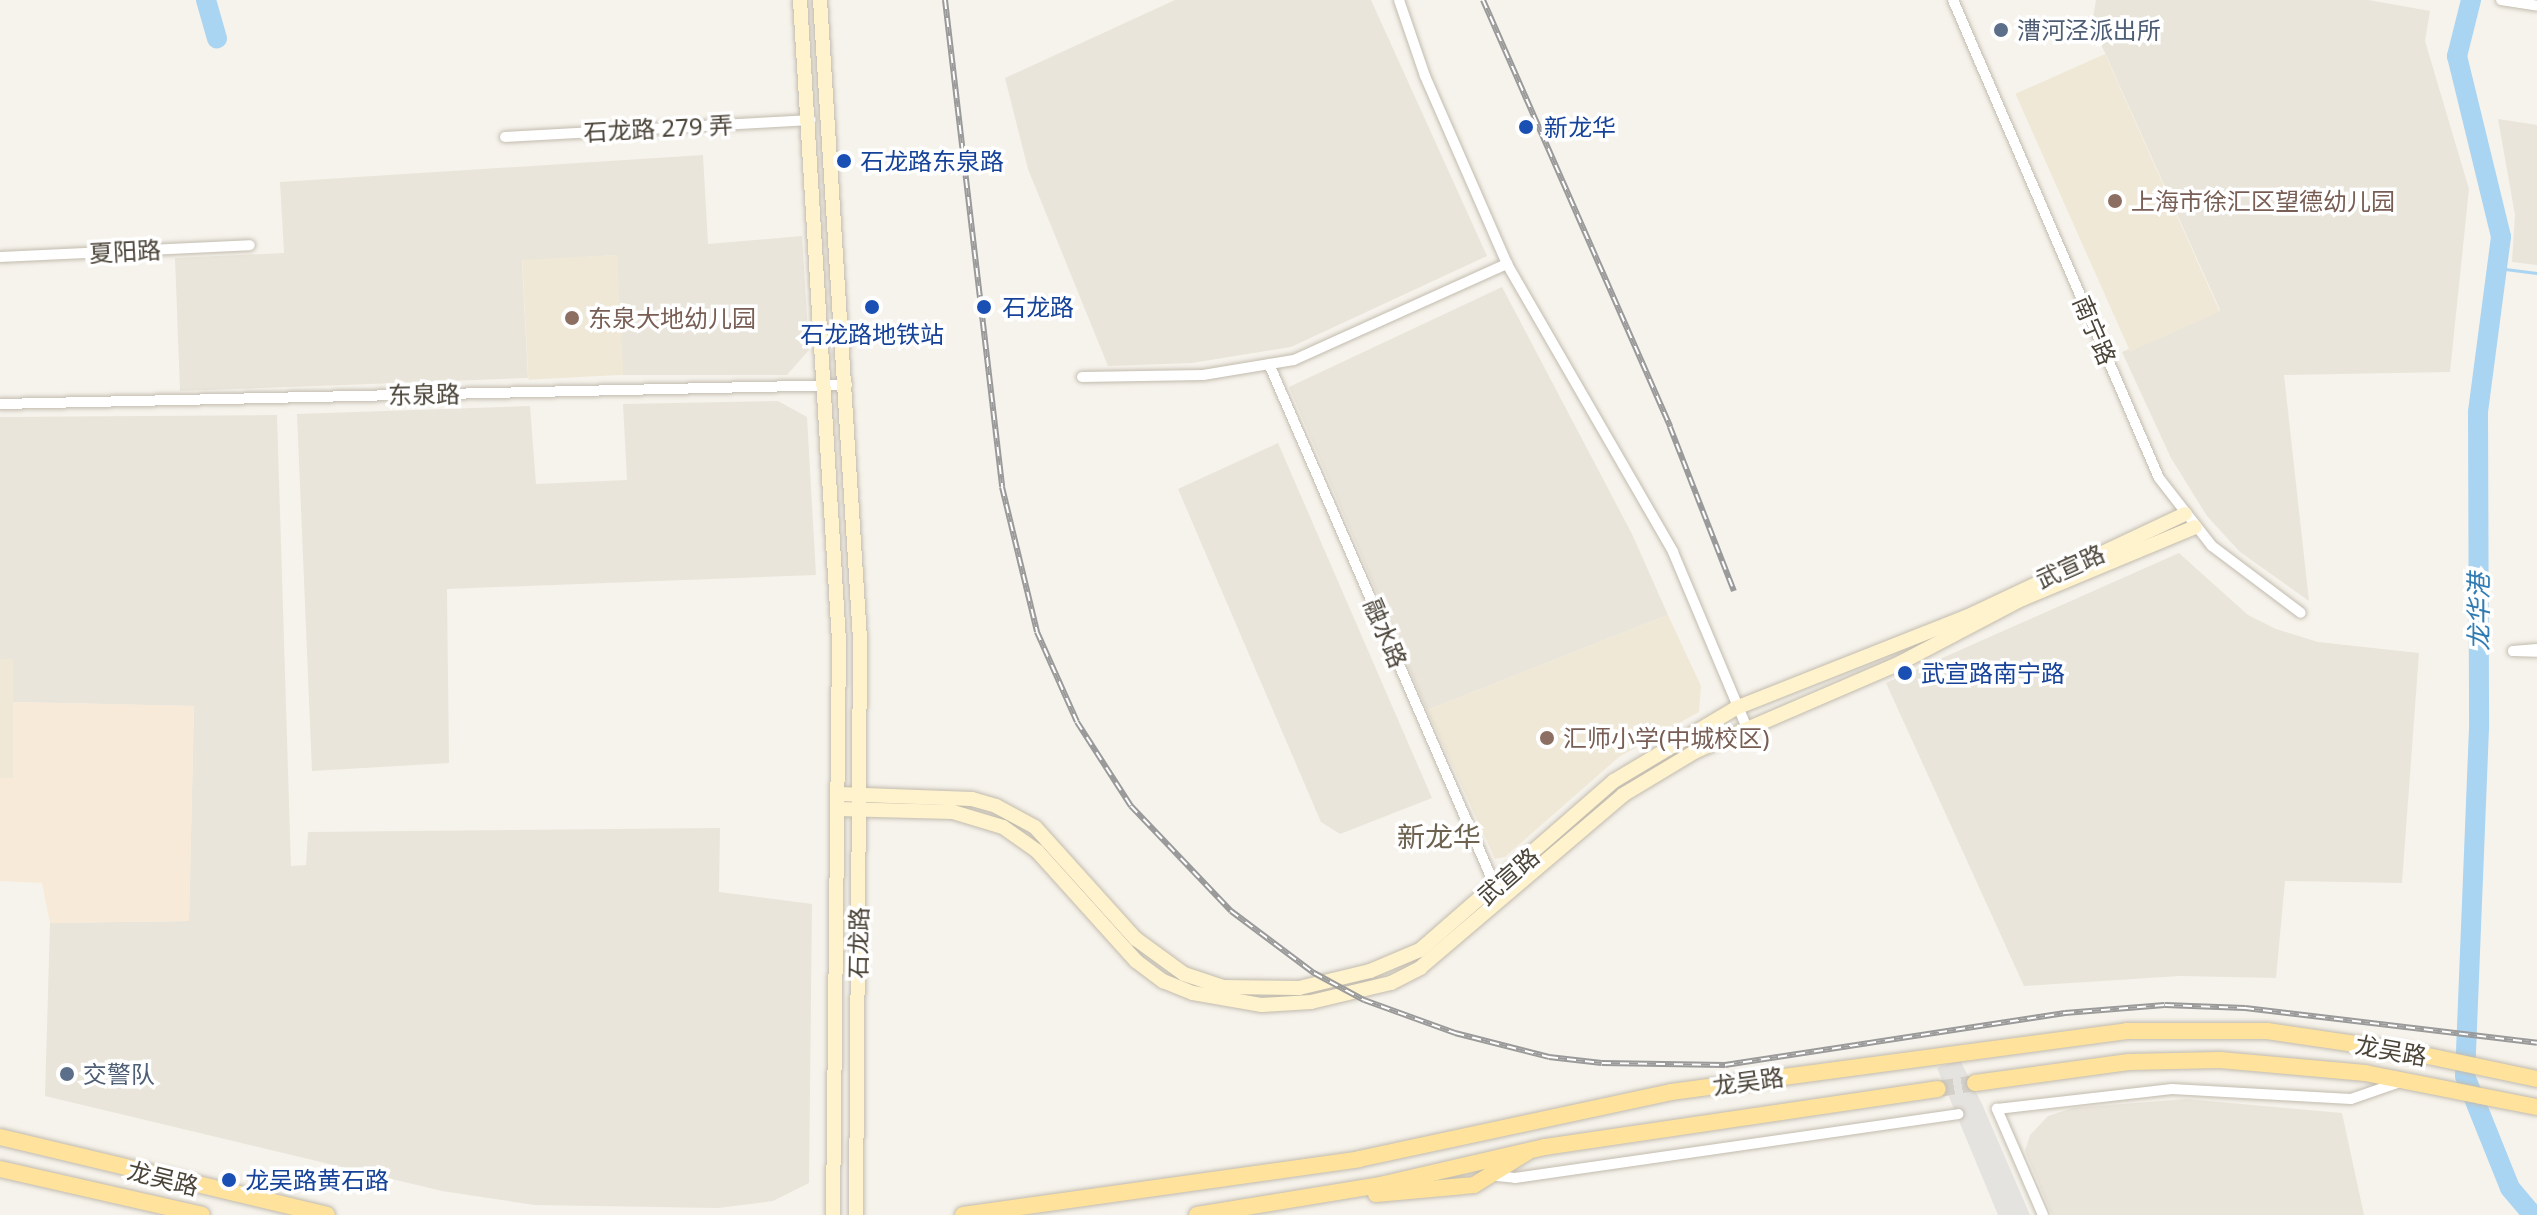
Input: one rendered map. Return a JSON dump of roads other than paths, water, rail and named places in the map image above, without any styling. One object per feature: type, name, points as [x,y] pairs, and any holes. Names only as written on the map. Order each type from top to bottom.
[{"type":"main road","name":"龙吴路","points":[[963,1215],[1359,1159],[1671,1092],[2127,1031],[2220,1029],[2305,1036],[2537,1079]]},
{"type":"main road","name":"龙吴路","points":[[1975,1083],[2174,1060],[2265,1062],[2405,1080],[2537,1107]]},
{"type":"main road","name":"龙吴路","points":[[1197,1215],[1330,1194],[1531,1150],[1938,1089]]},
{"type":"main road","name":"龙吴路","points":[[0,1137],[327,1215]]},
{"type":"main road","points":[[1330,1194],[1474,1185],[1497,1176],[1531,1150]]},
{"type":"main road","name":"龙吴路","points":[[0,1169],[202,1215]]},
{"type":"street","name":"石龙路","points":[[800,0],[811,120],[838,613],[833,1215]]},
{"type":"street","name":"石龙路","points":[[820,0],[847,385],[859,624],[856,1215]]},
{"type":"street","points":[[1399,0],[1425,76],[1507,264],[1673,552],[1746,726]]},
{"type":"street","name":"南宁路","points":[[1953,0],[2159,478],[2195,527],[2234,566],[2301,613]]},
{"type":"street","points":[[2501,0],[2537,6]]},
{"type":"street","name":"石龙路 279 弄","points":[[505,137],[811,120]]},
{"type":"street","name":"夏阳路","points":[[0,257],[250,245]]},
{"type":"street","points":[[1082,377],[1203,375],[1294,360],[1507,264]]},
{"type":"street","name":"融水路","points":[[1269,364],[1500,894]]},
{"type":"street","name":"东泉路","points":[[0,404],[847,385]]},
{"type":"street","name":"武宣路","points":[[838,802],[860,792],[972,799],[996,806],[1035,827],[1156,957],[1184,974],[1223,987],[1299,988],[1370,971],[1420,950],[1500,894],[1614,781],[1736,708],[1966,617],[2185,514]]},
{"type":"street","points":[[838,802],[860,809],[953,812],[1003,827],[1037,851],[1136,961],[1163,981],[1193,993],[1262,1005],[1311,1002],[1391,983],[1429,961],[1500,894],[1647,777],[1746,726],[1825,697],[1971,629],[2022,599],[2195,527]]},
{"type":"street","name":"龙吴路","points":[[2043,1215],[1997,1109],[2172,1089],[2351,1099],[2405,1080]]},
{"type":"street","points":[[1497,1176],[1515,1178],[1958,1114]]},
{"type":"waterway","points":[[206,0],[217,38]]},
{"type":"waterway","name":"龙华港","points":[[2471,0],[2457,56],[2501,237],[2478,412],[2479,728],[2465,1076],[2510,1188],[2533,1215]]},
{"type":"waterway","points":[[2497,268],[2537,273]]},
{"type":"tunnel","points":[[1938,1089],[1975,1083]]},
{"type":"railway","points":[[945,0],[1002,487],[1037,632],[1077,722],[1131,806],[1231,911],[1314,973],[1364,1000],[1455,1033],[1549,1057],[1602,1063],[1725,1065],[2065,1013],[2165,1005],[2245,1008],[2537,1043]]},
{"type":"railway","points":[[1483,0],[1670,427],[1734,591]]},
{"type":"place","name":"漕河泾派出所","points":[[2001,30]]},
{"type":"place","name":"新龙华","points":[[1526,127]]},
{"type":"place","name":"石龙路东泉路","points":[[844,161]]},
{"type":"place","name":"上海市徐汇区望德幼儿园","points":[[2115,201]]},
{"type":"place","name":"石龙路地铁站","points":[[872,307]]},
{"type":"place","name":"石龙路","points":[[984,307]]},
{"type":"place","name":"东泉大地幼儿园","points":[[572,318]]},
{"type":"place","name":"武宣路南宁路","points":[[1905,673]]},
{"type":"place","name":"汇师小学(中城校区)","points":[[1547,738]]},
{"type":"place","name":"交警队","points":[[67,1074]]},
{"type":"place","name":"龙吴路黄石路","points":[[229,1180]]},
{"type":"district","name":"新龙华","points":[[1439,836]]}]
